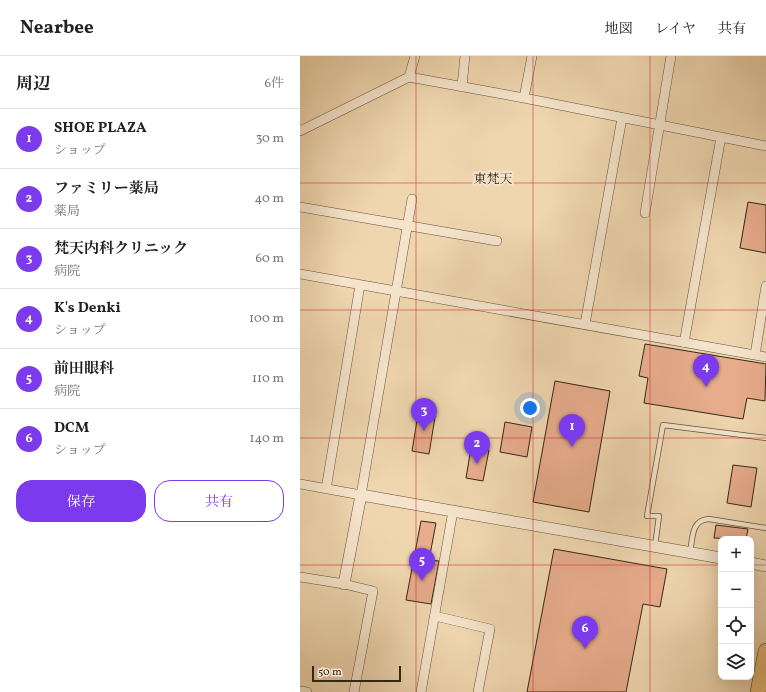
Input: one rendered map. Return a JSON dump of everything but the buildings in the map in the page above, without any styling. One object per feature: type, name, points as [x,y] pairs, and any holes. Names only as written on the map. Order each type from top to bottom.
[{"type":"highway","points":[[758,692],[766,651]]},
{"type":"street","points":[[409,77],[415,56]]},
{"type":"street","points":[[462,86],[465,56]]},
{"type":"street","points":[[524,98],[532,56]]},
{"type":"street","points":[[645,213],[671,56]]},
{"type":"street","points":[[300,131],[409,77],[462,86],[766,146]]},
{"type":"street","points":[[586,324],[622,118]]},
{"type":"street","points":[[684,343],[721,137]]},
{"type":"street","points":[[344,584],[361,495],[412,199]]},
{"type":"street","points":[[300,207],[497,241]]},
{"type":"street","points":[[300,274],[766,357]]},
{"type":"street","points":[[326,489],[360,285]]},
{"type":"street","points":[[755,355],[766,286]]},
{"type":"street","points":[[300,484],[718,557]]},
{"type":"street","points":[[421,692],[453,511]]},
{"type":"street","points":[[754,564],[766,566]]},
{"type":"street","points":[[300,577],[344,584],[373,591],[354,692]]},
{"type":"street","points":[[435,616],[490,629],[478,692]]},
{"type":"street","points":[[300,691],[307,692]]},
{"type":"lane","points":[[654,546],[659,516],[647,516],[663,425],[766,438]]},
{"type":"lane","points":[[690,552],[694,530],[700,521],[704,519],[709,518],[766,528]]},
{"type":"place","name":"K's Denki","points":[[706,387]]},
{"type":"place","name":"梵天内科クリニック","points":[[424,431]]},
{"type":"place","name":"SHOE PLAZA","points":[[572,447]]},
{"type":"place","name":"ファミリー薬局","points":[[477,464]]},
{"type":"place","name":"前田眼科","points":[[422,581]]},
{"type":"place","name":"DCM","points":[[585,649]]},
{"type":"district","name":"東梵天","points":[[493,180]]}]
